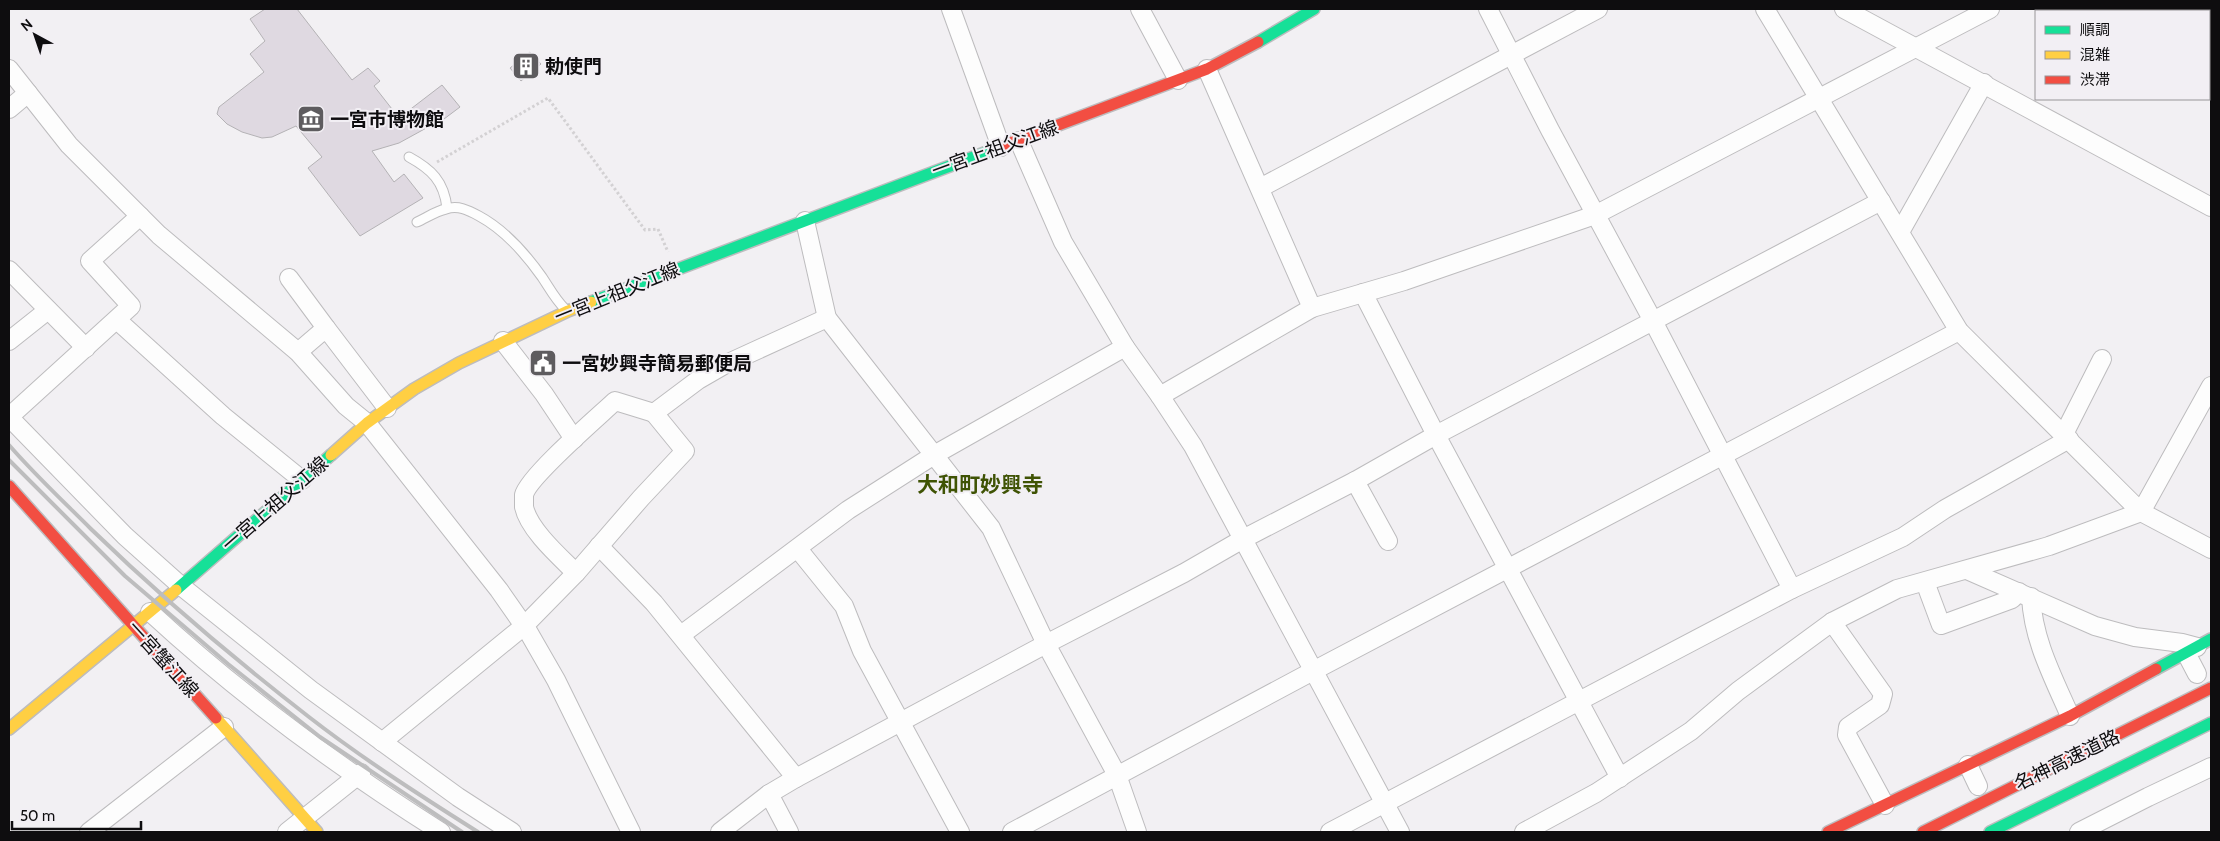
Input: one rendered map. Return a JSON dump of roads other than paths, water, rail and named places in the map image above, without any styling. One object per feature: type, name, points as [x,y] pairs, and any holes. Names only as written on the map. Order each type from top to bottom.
[{"type":"main road","name":"一宮上祖父江線","points":[[9,728],[181,586],[367,423],[414,389],[503,341],[568,311],[1207,69],[1273,34],[1314,9]]},
{"type":"main road","name":"一宮蟹江線","points":[[9,486],[318,832]]},
{"type":"main road","points":[[1828,832],[2070,716],[2198,646]]},
{"type":"main road","name":"名神高速道路","points":[[1922,832],[2211,688]]},
{"type":"main road","name":"名神高速道路","points":[[1990,832],[2211,723]]},
{"type":"street","points":[[951,9],[1001,147]]},
{"type":"street","points":[[1140,9],[1178,80]]},
{"type":"street","points":[[1488,9],[1792,588]]},
{"type":"street","points":[[1260,188],[1598,9]]},
{"type":"street","points":[[1765,9],[1959,331],[2141,512],[2211,549]]},
{"type":"street","points":[[1844,9],[1918,47],[2211,207]]},
{"type":"street","points":[[1160,396],[1312,308],[1404,281],[1595,215],[1820,100],[1990,9]]},
{"type":"street","points":[[9,69],[69,146],[140,216],[236,302],[298,352],[346,406],[367,423],[499,590],[524,626],[556,680],[631,832]]},
{"type":"street","points":[[1207,69],[1312,308]]},
{"type":"street","points":[[1900,232],[1984,83]]},
{"type":"street","points":[[9,109],[28,93]]},
{"type":"street","points":[[1019,141],[1063,242],[1125,347],[1193,446],[1400,832]]},
{"type":"street","points":[[720,832],[769,794],[796,778],[1046,644],[1184,574],[1243,539],[1355,481],[1436,435],[1881,201]]},
{"type":"street","points":[[140,216],[90,262],[131,306],[9,417],[125,536],[181,586],[311,690],[458,797],[512,832]]},
{"type":"street","points":[[805,221],[827,318],[991,528],[1046,644],[1116,775],[1137,832]]},
{"type":"street","points":[[9,270],[86,348]]},
{"type":"street","points":[[289,278],[387,408]]},
{"type":"street","points":[[1363,293],[1436,435],[1509,567],[1620,778]]},
{"type":"street","points":[[9,342],[48,310]]},
{"type":"street","points":[[654,413],[698,380],[724,365],[827,318]]},
{"type":"street","points":[[117,320],[223,416],[302,480]]},
{"type":"street","points":[[298,352],[326,328]]},
{"type":"street","points":[[1012,832],[1509,567],[1959,331]]},
{"type":"street","points":[[503,341],[544,394],[574,439]]},
{"type":"street","points":[[681,635],[848,510],[934,455],[1125,347]]},
{"type":"street","points":[[1330,832],[1792,588],[1903,537],[1945,509],[2066,436],[2102,358]]},
{"type":"street","points":[[1524,832],[1620,778],[1691,731],[1738,690],[1832,622],[1897,589],[2049,546],[2141,512],[2211,386]]},
{"type":"street","points":[[382,742],[524,626],[576,573],[685,451],[654,413],[615,402],[537,475],[524,494],[524,507],[534,528],[557,555],[576,573]]},
{"type":"street","points":[[1355,481],[1388,541]]},
{"type":"street","points":[[599,546],[654,603],[796,778]]},
{"type":"street","points":[[798,549],[844,606],[862,650],[960,832]]},
{"type":"street","points":[[1967,570],[2095,626],[2134,637],[2198,646],[2196,674]]},
{"type":"street","points":[[1925,582],[1941,625],[2025,595]]},
{"type":"street","points":[[2025,595],[2038,643],[2070,716]]},
{"type":"street","points":[[150,612],[199,656],[272,716],[440,832]]},
{"type":"street","points":[[1832,622],[1883,694],[1880,704],[1848,727],[1847,734],[1885,805]]},
{"type":"street","points":[[89,832],[224,727]]},
{"type":"street","points":[[1968,765],[1978,786]]},
{"type":"street","points":[[2079,832],[2211,767]]},
{"type":"street","points":[[287,832],[358,775]]},
{"type":"street","points":[[769,794],[789,832]]},
{"type":"lane","points":[[409,157],[428,167],[440,184],[446,208]]},
{"type":"lane","points":[[417,222],[446,208],[465,208],[488,220],[508,236],[542,278],[556,301],[568,311]]},
{"type":"railway","points":[[9,445],[49,488],[117,554],[225,649],[350,748],[478,832]]},
{"type":"railway","points":[[9,460],[125,576],[228,664],[320,737],[462,832]]},
{"type":"place","name":"勅使門","points":[[526,66]]},
{"type":"place","name":"一宮市博物館","points":[[311,119]]},
{"type":"place","name":"一宮妙興寺簡易郵便局","points":[[543,363]]},
{"type":"district","name":"大和町妙興寺","points":[[980,484]]}]
